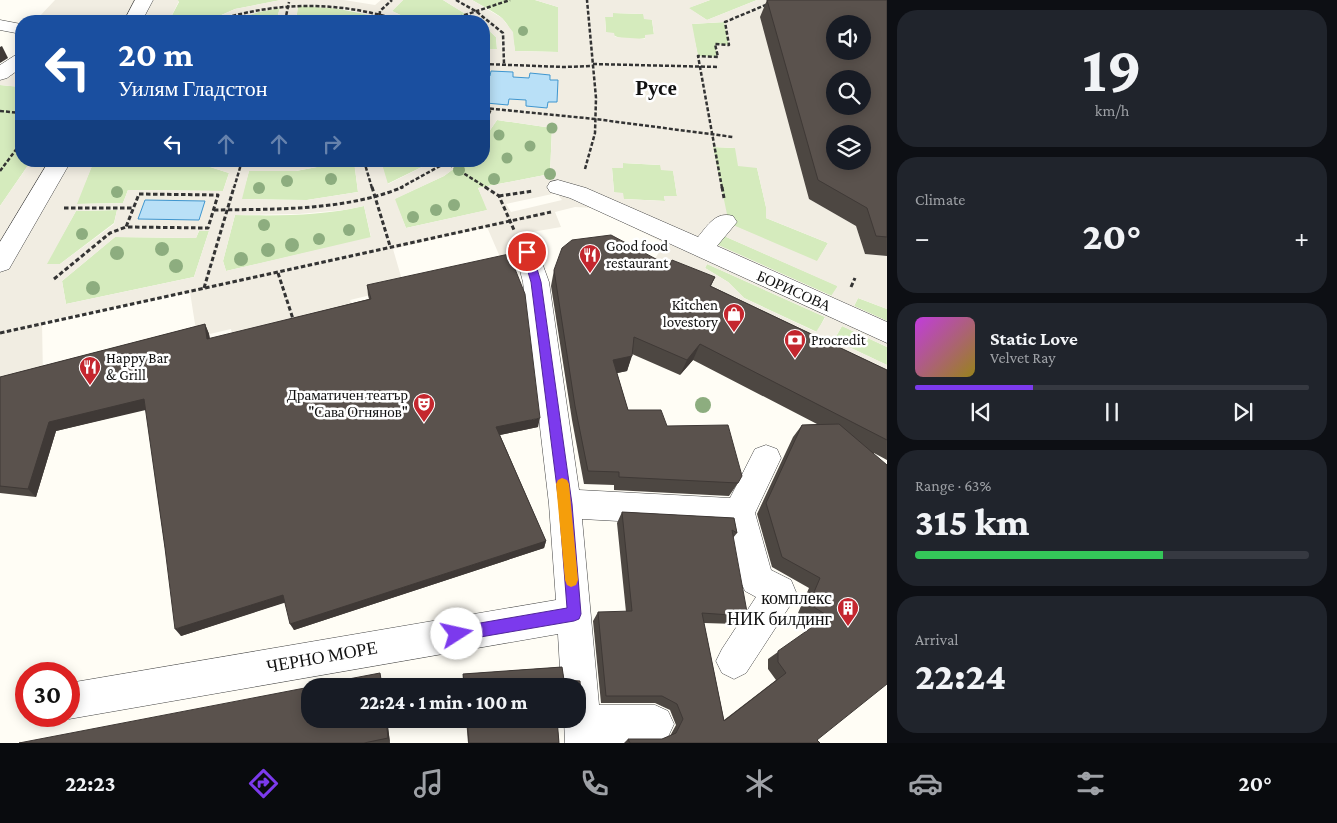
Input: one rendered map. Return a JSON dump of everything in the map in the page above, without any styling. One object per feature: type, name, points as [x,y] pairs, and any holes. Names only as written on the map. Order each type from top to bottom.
[{"type":"street","points":[[136,15],[144,0]]},
{"type":"street","points":[[0,25],[15,27]]},
{"type":"street","points":[[0,74],[15,64]]},
{"type":"street","points":[[0,263],[56,167]]},
{"type":"street","name":"БОРИСОВА","points":[[568,190],[887,333]]},
{"type":"street","points":[[701,249],[725,222]]},
{"type":"street","points":[[527,252],[536,282],[565,504],[584,733],[655,724]]},
{"type":"street","points":[[734,661],[779,592],[757,580],[739,514],[766,458]]},
{"type":"street","points":[[565,504],[739,514]]},
{"type":"street","name":"ЧЕРНО МОРЕ","points":[[80,698],[574,614]]},
{"type":"path","points":[[380,15],[380,11],[392,0]]},
{"type":"path","points":[[456,0],[479,15]]},
{"type":"path","points":[[463,15],[510,0]]},
{"type":"path","points":[[0,333],[278,273],[508,220],[575,207],[568,190],[595,133],[593,65],[589,34],[589,0]]},
{"type":"path","points":[[286,15],[289,1],[297,2]]},
{"type":"path","points":[[232,15],[279,3]]},
{"type":"path","points":[[725,222],[728,218],[711,135],[698,56],[718,57],[715,44],[729,45],[724,22],[770,4]]},
{"type":"path","points":[[366,7],[389,15]]},
{"type":"path","points":[[490,23],[503,33],[504,64]]},
{"type":"path","points":[[490,64],[720,67]]},
{"type":"path","points":[[490,113],[492,109],[595,119],[733,137]]},
{"type":"path","points":[[0,111],[15,112]]},
{"type":"path","points":[[0,171],[15,151]]},
{"type":"path","points":[[204,288],[239,167]]},
{"type":"path","points":[[366,167],[390,246]]},
{"type":"path","points":[[214,210],[315,206],[375,197],[419,179],[439,167]]},
{"type":"path","points":[[455,167],[499,196],[508,220]]},
{"type":"path","points":[[499,196],[568,190]]},
{"type":"path","points":[[54,279],[110,233],[126,227],[208,228],[218,195],[139,194],[126,227]]},
{"type":"path","points":[[278,273],[296,328]]},
{"type":"green space","points":[[177,0],[281,0],[235,9],[222,15],[172,15],[179,2]]},
{"type":"green space","points":[[403,0],[443,0],[467,15],[400,15],[392,11]]},
{"type":"green space","points":[[472,0],[535,0],[558,7],[558,52],[515,51],[510,31],[502,18]]},
{"type":"green space","points":[[710,0],[757,0],[707,20],[688,8]]},
{"type":"green space","points":[[298,6],[323,6],[370,15],[297,15]]},
{"type":"green space","points":[[280,8],[278,15],[249,15]]},
{"type":"green space","points":[[613,13],[643,14],[652,20],[654,35],[642,39],[630,39],[611,35],[606,32],[605,17],[613,17]]},
{"type":"green space","points":[[725,22],[729,45],[718,57],[698,56],[691,24]]},
{"type":"green space","points":[[490,32],[496,37],[497,49],[490,49]]},
{"type":"green space","points":[[0,85],[15,86],[15,167],[27,167],[0,206]]},
{"type":"green space","points":[[497,120],[552,128],[550,174],[478,188],[488,210],[406,228],[394,199],[444,176],[456,167],[490,167],[490,130]]},
{"type":"green space","points":[[713,147],[735,148],[757,168],[766,207],[766,218],[828,243],[817,262],[725,222]]},
{"type":"green space","points":[[623,163],[660,165],[673,170],[677,196],[664,196],[665,201],[624,199],[614,192],[612,168],[623,168]]},
{"type":"green space","points":[[91,167],[210,167],[229,173],[223,191],[128,190],[123,203],[76,204]]},
{"type":"green space","points":[[317,167],[355,167],[358,192],[307,200],[241,199],[249,171],[296,171]]},
{"type":"green space","points":[[383,167],[422,167],[387,184]]},
{"type":"green space","points":[[364,206],[371,238],[226,271],[223,261],[235,215],[316,214]]},
{"type":"green space","points":[[117,210],[114,223],[60,264],[46,264],[76,211]]},
{"type":"green space","points":[[199,231],[209,231],[194,277],[66,304],[62,281],[115,237],[196,238]]},
{"type":"green space","points":[[724,236],[838,286],[832,296],[718,245]]},
{"type":"green space","points":[[707,264],[825,317],[817,332],[744,298],[728,282],[705,268]]},
{"type":"green space","points":[[858,298],[887,309],[887,321],[854,306]]},
{"type":"green space","points":[[842,326],[887,347],[887,365],[834,340]]},
{"type":"shaded area","points":[[55,0],[179,1],[172,15],[41,15]]},
{"type":"shaded area","points":[[281,0],[344,0],[375,5],[381,0],[403,0],[392,11],[400,15],[369,15],[345,9],[298,6],[297,15],[278,15],[280,8],[249,15],[222,15],[235,9]]},
{"type":"shaded area","points":[[443,0],[472,0],[502,18],[513,32],[515,51],[558,52],[558,7],[535,0],[710,0],[689,8],[707,20],[757,0],[813,0],[809,199],[856,226],[865,254],[887,256],[887,309],[858,298],[854,306],[887,321],[887,347],[842,326],[834,340],[887,365],[887,391],[655,259],[664,243],[594,208],[575,207],[555,212],[561,227],[532,232],[539,250],[500,257],[487,227],[393,249],[404,287],[350,300],[354,313],[234,343],[231,329],[197,337],[190,292],[42,322],[43,378],[0,389],[0,206],[27,167],[92,167],[77,204],[123,203],[128,190],[223,191],[229,173],[210,167],[317,167],[296,171],[249,171],[242,199],[307,200],[358,192],[355,167],[383,167],[388,184],[422,167],[456,167],[444,176],[395,199],[406,228],[487,210],[478,188],[550,174],[552,128],[497,120],[490,130],[490,102],[509,99],[527,100],[526,106],[547,107],[548,102],[557,102],[550,75],[530,73],[529,78],[513,77],[513,72],[492,71],[490,76],[490,49],[497,49],[496,37],[490,32],[490,15],[467,15]],"holes":[[[613,13],[643,14],[644,19],[652,20],[654,34],[645,35],[645,39],[615,37],[614,33],[606,32],[605,17],[613,17]],[[724,22],[729,45],[715,44],[717,57],[698,56],[692,24]],[[713,147],[735,148],[738,166],[757,168],[766,207],[766,218],[828,243],[817,261],[726,222],[728,219]],[[623,163],[660,165],[661,170],[673,171],[677,196],[664,196],[665,201],[624,199],[623,193],[614,192],[612,168],[623,168]],[[557,193],[562,200],[511,212],[506,204]],[[364,206],[371,237],[226,271],[223,261],[235,215],[299,214],[344,210]],[[117,210],[114,224],[60,264],[47,264],[76,211]],[[199,231],[209,231],[194,277],[66,304],[62,281],[115,237],[196,238]],[[724,236],[837,287],[831,296],[718,245]],[[707,264],[825,318],[816,332],[744,298],[728,282],[705,268]]]},
{"type":"shaded area","points":[[15,56],[15,86],[0,85],[0,67]]},
{"type":"water","points":[[491,71],[513,72],[513,77],[529,78],[530,73],[550,75],[550,80],[558,80],[557,102],[548,102],[547,108],[526,106],[526,100],[509,99],[508,105],[490,103]]},
{"type":"water","points":[[145,200],[205,201],[199,220],[138,219]]},
{"type":"building","points":[[767,0],[887,0],[887,237],[876,236],[867,208],[818,180]]},
{"type":"building","points":[[611,235],[669,266],[672,260],[715,277],[710,286],[887,370],[887,440],[700,344],[687,360],[634,337],[632,356],[613,360],[628,410],[661,410],[667,426],[728,425],[742,476],[738,483],[619,477],[619,472],[588,471],[575,406],[554,270],[562,248],[572,240]]},
{"type":"building","points":[[509,254],[525,294],[540,418],[496,427],[546,541],[290,624],[283,595],[175,629],[144,399],[49,422],[28,489],[0,486],[0,377],[205,324],[207,339],[371,299],[367,285]]},
{"type":"building","points":[[839,424],[887,465],[887,684],[817,740],[820,743],[630,743],[628,739],[662,739],[676,733],[683,719],[677,704],[662,696],[606,696],[598,612],[632,611],[622,512],[734,518],[737,533],[732,530],[747,612],[745,616],[702,613],[724,721],[786,673],[778,662],[778,651],[828,616],[809,604],[820,578],[782,557],[766,503],[802,425]]},
{"type":"building","points":[[562,667],[564,678],[463,678],[463,674]]},
{"type":"building","points":[[380,673],[381,678],[354,678]]},
{"type":"building","points":[[301,689],[301,728],[387,728],[388,738],[364,743],[19,743]]},
{"type":"building","points":[[468,728],[558,728],[559,743],[469,743]]},
{"type":"slow traffic","points":[[562,484],[571,580]]},
{"type":"place","name":"Good food restaurant","points":[[590,274]]},
{"type":"place","name":"Kitchen lovestory","points":[[734,333]]},
{"type":"place","name":"Procredit","points":[[795,359]]},
{"type":"place","name":"Happy Bar & Grill","points":[[90,386]]},
{"type":"place","name":"Драматичен театър \"Сава Огнянов\"","points":[[424,423]]},
{"type":"place","name":"комплекс НИК билдинг","points":[[848,627]]},
{"type":"district","name":"Русе","points":[[656,88]]},
{"type":"route","points":[[457,634],[574,614],[565,504],[536,282],[527,252]]}]
